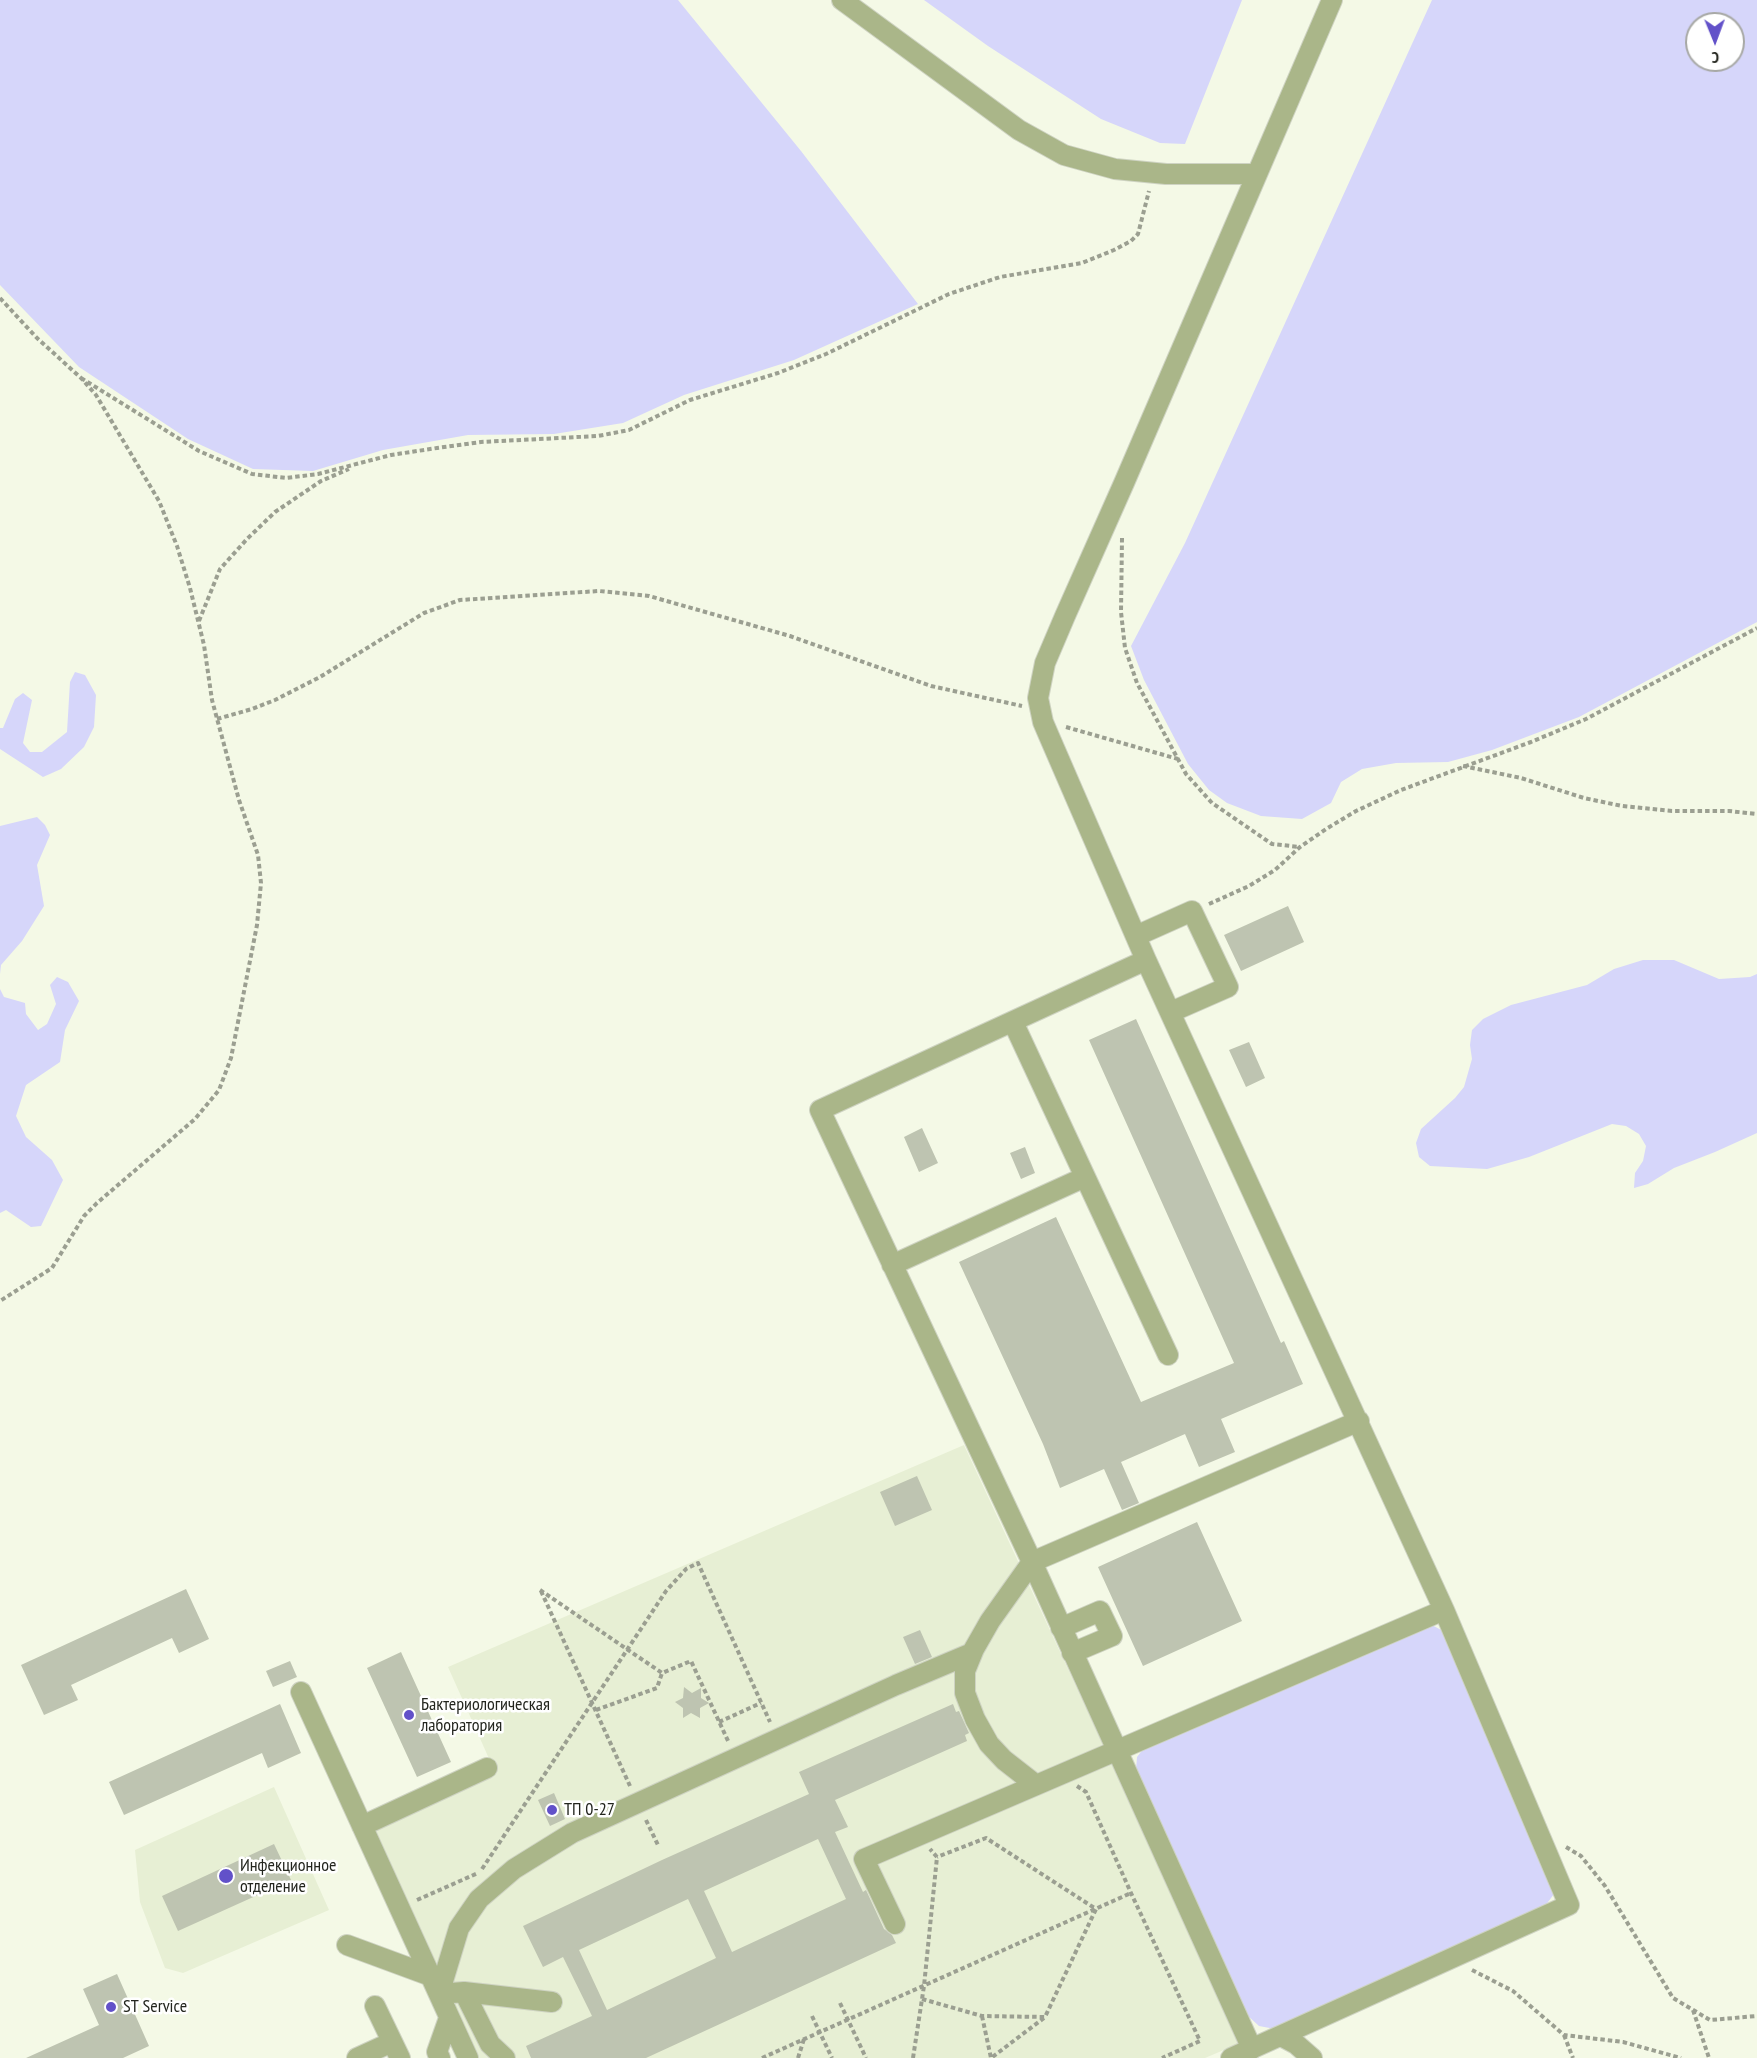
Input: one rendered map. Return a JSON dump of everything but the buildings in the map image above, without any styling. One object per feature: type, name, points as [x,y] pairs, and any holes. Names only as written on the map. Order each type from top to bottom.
[{"type":"street","points":[[842,0],[1019,130],[1064,155],[1115,169],[1256,174]]},
{"type":"street","points":[[1231,2058],[1569,1905],[1444,1610],[1146,960],[1040,711],[1039,692],[1045,663],[1332,0]]},
{"type":"street","points":[[1136,936],[1192,911],[1228,987],[1171,1012]]},
{"type":"street","points":[[1146,960],[820,1110],[1032,1562],[1252,2049]]},
{"type":"street","points":[[1013,1022],[1168,1355]]},
{"type":"street","points":[[892,1265],[1085,1177]]},
{"type":"street","points":[[1036,1785],[1004,1760],[990,1744],[975,1719],[965,1693],[965,1671],[972,1653],[990,1621],[1032,1562],[1359,1421]]},
{"type":"street","points":[[895,1924],[864,1859],[1444,1610]]},
{"type":"street","points":[[1061,1628],[1100,1611],[1112,1636],[1072,1653]]},
{"type":"street","points":[[435,1985],[459,1928],[479,1899],[514,1869],[572,1833],[896,1685],[972,1653]]},
{"type":"street","points":[[301,1692],[468,2058]]},
{"type":"street","points":[[362,1826],[487,1768]]},
{"type":"street","points":[[347,1945],[435,1985],[464,1992],[552,2002]]},
{"type":"street","points":[[464,1992],[490,2044],[506,2058]]},
{"type":"street","points":[[357,2058],[396,2050],[375,2006]]},
{"type":"street","points":[[440,2058],[437,2052],[449,2018]]},
{"type":"street","points":[[1281,2036],[1296,2044],[1311,2058]]},
{"type":"path","points":[[81,378],[199,451],[252,474],[286,478],[318,474],[391,455],[481,442],[598,436],[629,430],[690,400],[778,373],[826,354],[949,294],[1000,277],[1083,263],[1114,250],[1131,241],[1138,234],[1154,172]]},
{"type":"path","points":[[0,298],[37,338],[81,378],[96,395],[159,501],[177,546],[198,622],[217,719],[238,800],[258,855],[261,883],[257,925],[231,1058],[219,1090],[195,1119],[84,1216],[52,1268],[0,1301]]},
{"type":"path","points":[[198,622],[220,569],[247,539],[275,512],[321,481],[358,465]]},
{"type":"path","points":[[1122,528],[1121,612],[1125,648],[1137,683],[1186,774],[1212,803],[1272,844],[1300,847]]},
{"type":"path","points":[[217,719],[252,709],[311,682],[424,613],[460,600],[599,591],[648,596],[790,636],[931,686],[1040,711],[1063,727],[1178,759]]},
{"type":"path","points":[[1192,911],[1249,886],[1275,870],[1300,847],[1326,828],[1356,811],[1401,790],[1532,742],[1586,719],[1757,628]]},
{"type":"path","points":[[1462,766],[1521,778],[1584,798],[1622,806],[1672,811],[1729,811],[1757,814]]},
{"type":"path","points":[[480,1872],[666,1591],[686,1569],[698,1563],[773,1728]]},
{"type":"path","points":[[630,1786],[540,1590],[662,1673]]},
{"type":"path","points":[[596,1710],[657,1688],[662,1673],[691,1661],[730,1747]]},
{"type":"path","points":[[719,1722],[761,1703]]},
{"type":"path","points":[[1069,1782],[1086,1792],[1200,2041],[1162,2058]]},
{"type":"path","points":[[644,1816],[658,1845]]},
{"type":"path","points":[[938,1857],[986,1838],[1096,1909]]},
{"type":"path","points":[[913,2058],[924,1986],[938,1857],[926,1844]]},
{"type":"path","points":[[1563,1845],[1581,1856],[1605,1886],[1673,1998],[1710,2020],[1757,2016]]},
{"type":"path","points":[[762,2058],[1131,1893]]},
{"type":"path","points":[[982,2016],[990,2058],[1045,2017],[1096,1909]]},
{"type":"path","points":[[1450,1959],[1512,1991],[1564,2035],[1573,2058]]},
{"type":"path","points":[[922,1999],[982,2016],[1045,2017]]},
{"type":"path","points":[[840,2003],[866,2058]]},
{"type":"path","points":[[1693,2010],[1709,2058]]},
{"type":"path","points":[[812,2016],[832,2058]]},
{"type":"path","points":[[1564,2035],[1623,2042],[1681,2058]]},
{"type":"path","points":[[798,2058],[804,2039]]},
{"type":"shaded area","points":[[0,0],[678,0],[801,151],[918,304],[794,360],[684,395],[623,423],[554,434],[468,435],[383,450],[313,471],[253,469],[188,439],[79,367],[0,285]]},
{"type":"shaded area","points":[[924,0],[1242,0],[1185,144],[1160,143],[1101,119],[988,46]]},
{"type":"shaded area","points":[[1432,0],[1757,0],[1757,622],[1579,717],[1492,750],[1448,762],[1396,763],[1362,769],[1341,782],[1331,803],[1302,819],[1261,816],[1227,803],[1209,790],[1188,764],[1144,680],[1131,646],[1185,543]]},
{"type":"shaded area","points":[[75,672],[85,675],[96,695],[94,727],[84,747],[61,769],[43,777],[0,749],[0,728],[3,728],[15,699],[23,693],[32,700],[23,743],[30,752],[42,752],[67,732],[70,682]]},
{"type":"shaded area","points":[[37,817],[45,825],[50,835],[37,865],[44,906],[22,941],[1,965],[0,974],[0,826]]},
{"type":"shaded area","points":[[1643,960],[1674,960],[1719,979],[1750,977],[1757,974],[1757,1133],[1674,1168],[1648,1184],[1634,1188],[1635,1173],[1643,1161],[1646,1146],[1639,1134],[1626,1126],[1612,1124],[1529,1157],[1487,1169],[1430,1166],[1419,1157],[1416,1143],[1421,1129],[1464,1087],[1472,1059],[1470,1045],[1472,1030],[1483,1019],[1511,1005],[1587,985],[1614,969]]},
{"type":"shaded area","points":[[57,977],[68,982],[79,1001],[65,1030],[60,1062],[26,1085],[16,1116],[26,1137],[52,1160],[63,1180],[41,1226],[31,1227],[6,1210],[0,1213],[0,989],[4,997],[25,1003],[26,1014],[38,1030],[47,1024],[56,1004],[50,985]]},
{"type":"shaded area","points":[[964,1445],[1238,2044],[1205,2058],[471,2058],[373,1833],[378,1823],[495,1772],[448,1667]]},
{"type":"shaded area","points":[[1430,1624],[1445,1632],[1555,1881],[1554,1894],[1545,1906],[1275,2029],[1259,2026],[1247,2015],[1136,1770],[1137,1757],[1147,1744]]},
{"type":"shaded area","name":"Инфекционное отделение","points":[[274,1787],[329,1910],[183,1973],[165,1968],[140,1902],[135,1850]]},
{"type":"place","name":"Бактериологическая лаборатория","points":[[409,1715]]},
{"type":"place","name":"ТП 0-27","points":[[552,1810]]},
{"type":"place","name":"Инфекционное отделение","points":[[226,1876]]},
{"type":"place","name":"ST Service","points":[[111,2007]]}]
